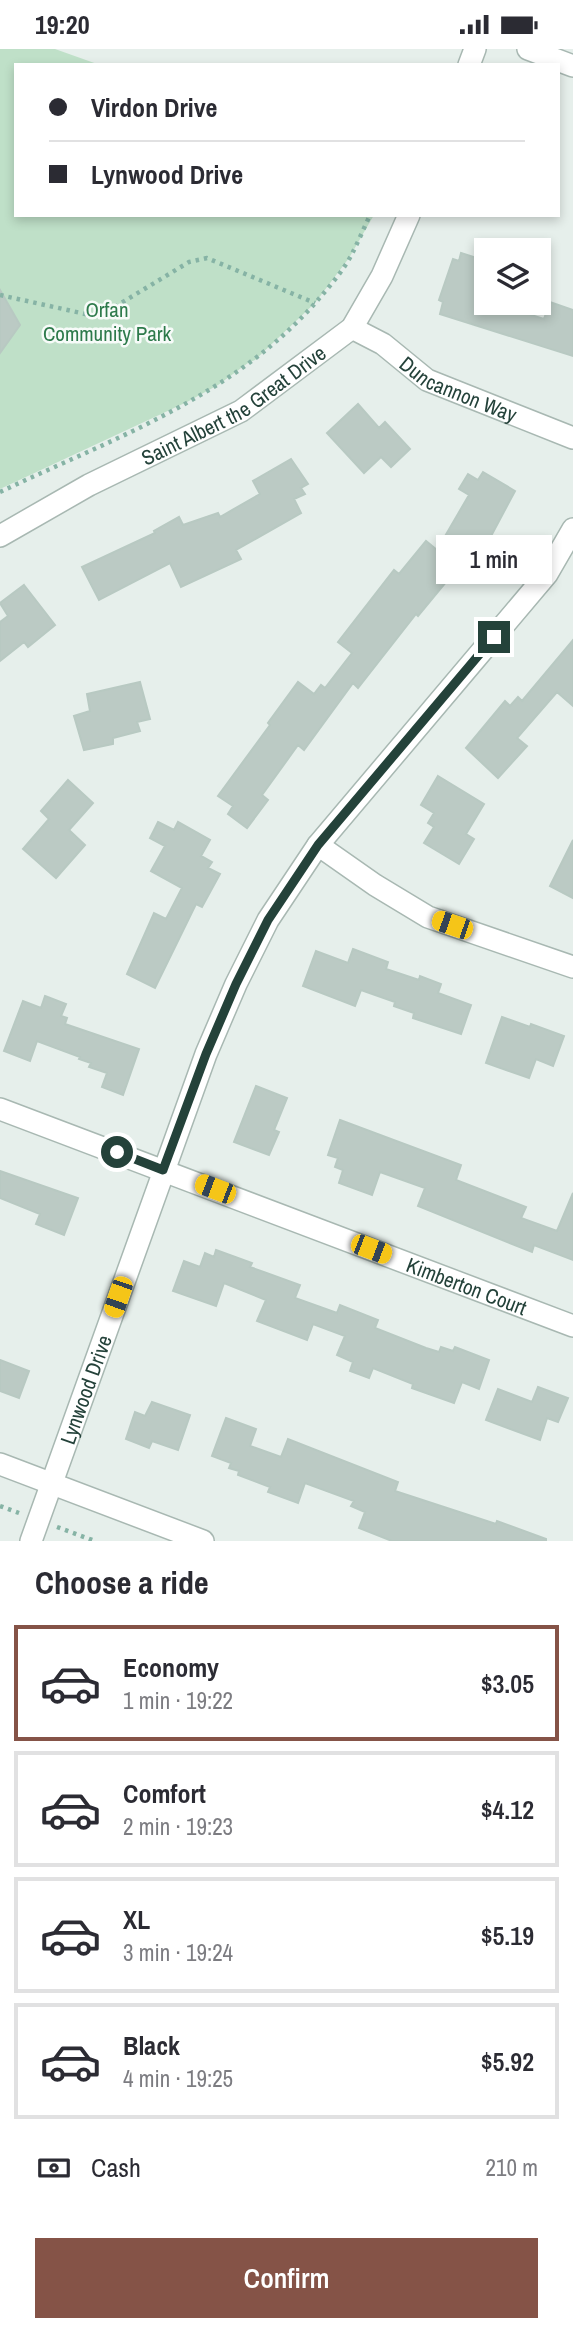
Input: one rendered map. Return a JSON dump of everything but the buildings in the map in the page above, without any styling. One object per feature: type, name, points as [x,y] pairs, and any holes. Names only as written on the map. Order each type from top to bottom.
[{"type":"street","points":[[528,49],[573,67]]},
{"type":"street","name":"Saint Albert the Great Drive","points":[[0,536],[89,485],[241,411],[352,328],[382,276],[408,217]]},
{"type":"street","name":"Duncannon Way","points":[[352,328],[383,344],[427,380],[573,438]]},
{"type":"street","name":"Lynwood Drive","points":[[32,1541],[206,1054],[236,984],[268,920],[318,845],[547,574],[573,529]]},
{"type":"street","points":[[318,845],[375,885],[428,917],[573,967]]},
{"type":"street","name":"Kimberton Court","points":[[0,1109],[573,1326]]},
{"type":"street","points":[[0,1464],[203,1541]]},
{"type":"path","points":[[0,492],[175,410],[255,360],[281,339],[315,303],[351,256],[369,217]]},
{"type":"path","points":[[0,295],[90,315],[103,314],[189,262],[207,258],[315,303]]},
{"type":"green space","name":"Orfan Community Park","points":[[0,49],[55,49],[94,63],[14,63],[14,217],[373,217],[349,258],[315,303],[255,360],[187,402],[0,489]]},
{"type":"route","points":[[117,1152],[163,1170],[206,1054],[236,984],[268,920],[318,845],[494,637]]}]
